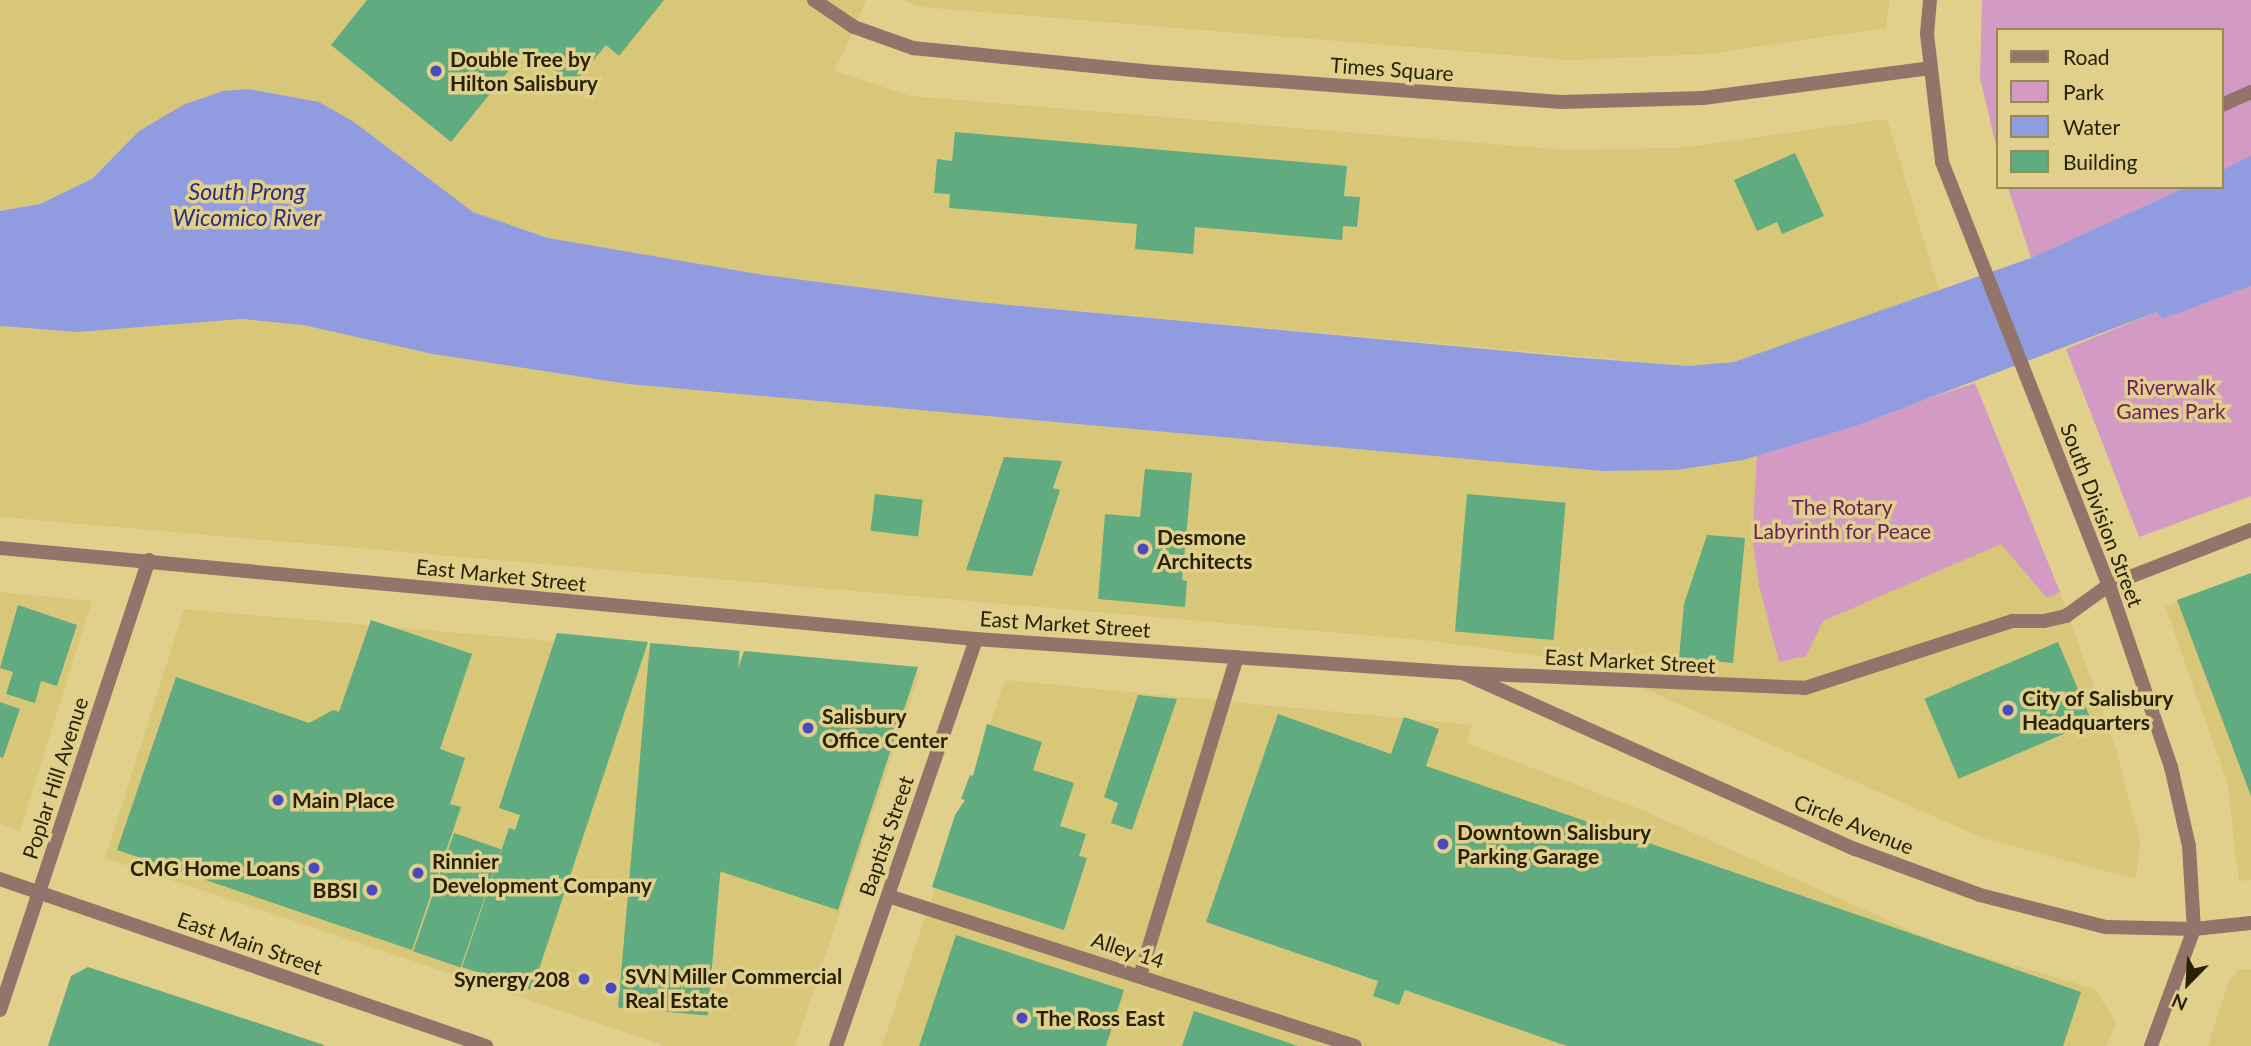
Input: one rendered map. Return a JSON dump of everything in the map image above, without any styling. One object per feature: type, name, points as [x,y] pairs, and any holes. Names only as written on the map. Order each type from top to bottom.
[{"type":"street","name":"Times Square","points":[[814,0],[854,27],[914,48],[1153,72],[1561,102],[1703,98],[1930,68]]},
{"type":"street","name":"South Division Street","points":[[1930,0],[1930,68],[1942,162],[2036,406],[2109,585],[2171,767],[2189,846],[2194,929],[2151,1046]]},
{"type":"street","points":[[2223,105],[2251,92]]},
{"type":"street","name":"East Market Street","points":[[0,548],[976,639],[1463,673],[1805,688],[2013,621],[2066,616],[2109,585],[2251,530]]},
{"type":"street","name":"Poplar Hill Avenue","points":[[0,1010],[149,560]]},
{"type":"street","name":"Baptist Street","points":[[836,1046],[976,639]]},
{"type":"street","points":[[1140,976],[1237,657]]},
{"type":"street","name":"Circle Avenue","points":[[1463,673],[1855,849],[1980,895],[2106,927],[2194,929],[2251,923]]},
{"type":"street","name":"East Main Street","points":[[0,879],[486,1046]]},
{"type":"street","name":"Alley 14","points":[[888,897],[1355,1046]]},
{"type":"shaded area","points":[[0,0],[866,0],[835,71],[910,96],[1565,150],[1679,148],[1887,119],[1939,290],[1774,351],[1734,362],[1688,366],[968,301],[764,275],[548,238],[473,212],[354,122],[319,102],[248,89],[183,105],[139,131],[92,179],[40,204],[0,211]]},
{"type":"shaded area","points":[[903,0],[1890,0],[1885,28],[1708,54],[1569,60],[921,7]]},
{"type":"shaded area","points":[[242,319],[303,325],[628,384],[1603,471],[1676,470],[1757,455],[1752,538],[1759,586],[1779,662],[1806,656],[1823,621],[2002,543],[2047,598],[2060,592],[2117,752],[2140,841],[2136,879],[1983,838],[1602,670],[1545,657],[1432,641],[0,517],[0,326],[78,332]]},
{"type":"shaded area","points":[[2251,575],[2251,880],[2239,881],[2227,782],[2165,606]]},
{"type":"shaded area","points":[[0,592],[92,601],[20,831],[0,824]]},
{"type":"shaded area","points":[[184,609],[920,673],[795,1046],[667,1046],[105,858]]},
{"type":"shaded area","points":[[1005,680],[1472,725],[1467,743],[1642,810],[1941,944],[2095,989],[2116,1023],[2106,1046],[882,1046]]},
{"type":"shaded area","points":[[2240,969],[2251,969],[2251,1046],[2208,1046],[2229,980]]},
{"type":"green space","points":[[1982,0],[2251,0],[2251,155],[2223,170],[2223,28],[1996,28],[1996,145],[1980,78]]},
{"type":"green space","points":[[2009,189],[2182,189],[2031,258]]},
{"type":"green space","name":"Riverwalk Games Park","points":[[2251,286],[2251,496],[2139,537],[2066,349],[2157,312],[2162,318]]},
{"type":"green space","name":"The Rotary Labyrinth for Peace","points":[[1975,383],[2060,592],[2047,598],[2001,544],[1823,621],[1806,656],[1779,662],[1759,586],[1752,538],[1757,455]]},
{"type":"water","name":"South Prong Wicomico River","points":[[248,89],[319,102],[354,122],[473,212],[548,238],[764,275],[968,301],[1571,357],[1688,366],[1734,362],[2031,258],[2182,189],[2223,189],[2223,170],[2251,155],[2251,286],[2162,319],[2157,312],[1855,426],[1743,460],[1676,470],[1603,471],[628,384],[433,354],[303,325],[242,319],[78,332],[0,326],[0,211],[40,204],[92,179],[139,131],[183,105],[223,91]]},
{"type":"building","name":"Double Tree by Hilton Salisbury","points":[[367,0],[664,0],[619,56],[606,45],[573,85],[527,48],[451,142],[331,45]]},
{"type":"building","points":[[955,132],[1347,166],[1344,196],[1360,197],[1357,227],[1343,226],[1342,240],[1195,227],[1193,254],[1135,249],[1137,224],[949,208],[950,194],[934,193],[937,159],[952,161]]},
{"type":"building","points":[[1795,153],[1824,216],[1782,234],[1777,222],[1757,231],[1734,180]]},
{"type":"building","points":[[1004,457],[1062,461],[1053,488],[1060,490],[1032,576],[966,570]]},
{"type":"building","name":"Desmone Architects","points":[[1145,469],[1192,473],[1182,580],[1187,581],[1185,607],[1098,599],[1105,514],[1140,517]]},
{"type":"building","points":[[875,494],[923,500],[918,537],[870,531]]},
{"type":"building","points":[[1467,494],[1566,503],[1554,640],[1455,631]]},
{"type":"building","points":[[1707,535],[1745,538],[1733,663],[1679,658],[1684,604]]},
{"type":"building","points":[[2251,573],[2251,796],[2177,600]]},
{"type":"building","points":[[18,605],[77,625],[57,686],[41,681],[35,703],[6,694],[13,672],[0,668]]},
{"type":"building","name":"Main Place","points":[[371,620],[472,654],[440,749],[465,758],[450,804],[461,807],[412,950],[117,850],[176,677],[309,723],[333,710],[339,712]]},
{"type":"building","points":[[557,633],[648,642],[532,990],[462,967],[509,828],[515,830],[520,815],[499,808]]},
{"type":"building","name":"City of Salisbury Headquarters","points":[[2058,642],[2092,722],[1959,779],[1925,699]]},
{"type":"building","points":[[650,643],[740,651],[708,1015],[618,1008]]},
{"type":"building","name":"Salisbury Office Center","points":[[744,651],[918,667],[838,910],[676,857]]},
{"type":"building","points":[[1138,695],[1177,699],[1132,830],[1111,823],[1118,803],[1104,797]]},
{"type":"building","points":[[0,702],[20,709],[3,758],[0,757]]},
{"type":"building","name":"Downtown Salisbury Parking Garage","points":[[1278,714],[1391,754],[1404,717],[1439,729],[1426,766],[2081,992],[2063,1046],[1567,1046],[1405,990],[1399,1005],[1373,996],[1378,981],[1206,922]]},
{"type":"building","points":[[987,724],[1042,742],[1033,770],[1074,783],[1060,826],[1086,834],[1079,856],[1087,858],[1064,930],[932,887],[955,815],[965,800],[961,799],[970,775],[973,776]]},
{"type":"building","points":[[454,833],[501,849],[461,967],[413,951]]},
{"type":"building","name":"The Ross East","points":[[956,935],[1124,990],[1106,1046],[919,1046]]},
{"type":"building","points":[[88,967],[324,1046],[48,1046],[71,976]]},
{"type":"building","points":[[1194,1011],[1298,1046],[1182,1046]]},
{"type":"place","name":"Double Tree by Hilton Salisbury","points":[[436,71]]},
{"type":"place","name":"Desmone Architects","points":[[1143,549]]},
{"type":"place","name":"City of Salisbury Headquarters","points":[[2008,710]]},
{"type":"place","name":"Salisbury Office Center","points":[[808,728]]},
{"type":"place","name":"Main Place","points":[[278,800]]},
{"type":"place","name":"Downtown Salisbury Parking Garage","points":[[1443,844]]},
{"type":"place","name":"CMG Home Loans","points":[[314,868]]},
{"type":"place","name":"Rinnier Development Company","points":[[418,873]]},
{"type":"place","name":"BBSI","points":[[372,890]]},
{"type":"place","name":"Synergy 208","points":[[584,979]]},
{"type":"place","name":"SVN Miller Commercial Real Estate","points":[[611,988]]},
{"type":"place","name":"The Ross East","points":[[1022,1018]]}]
